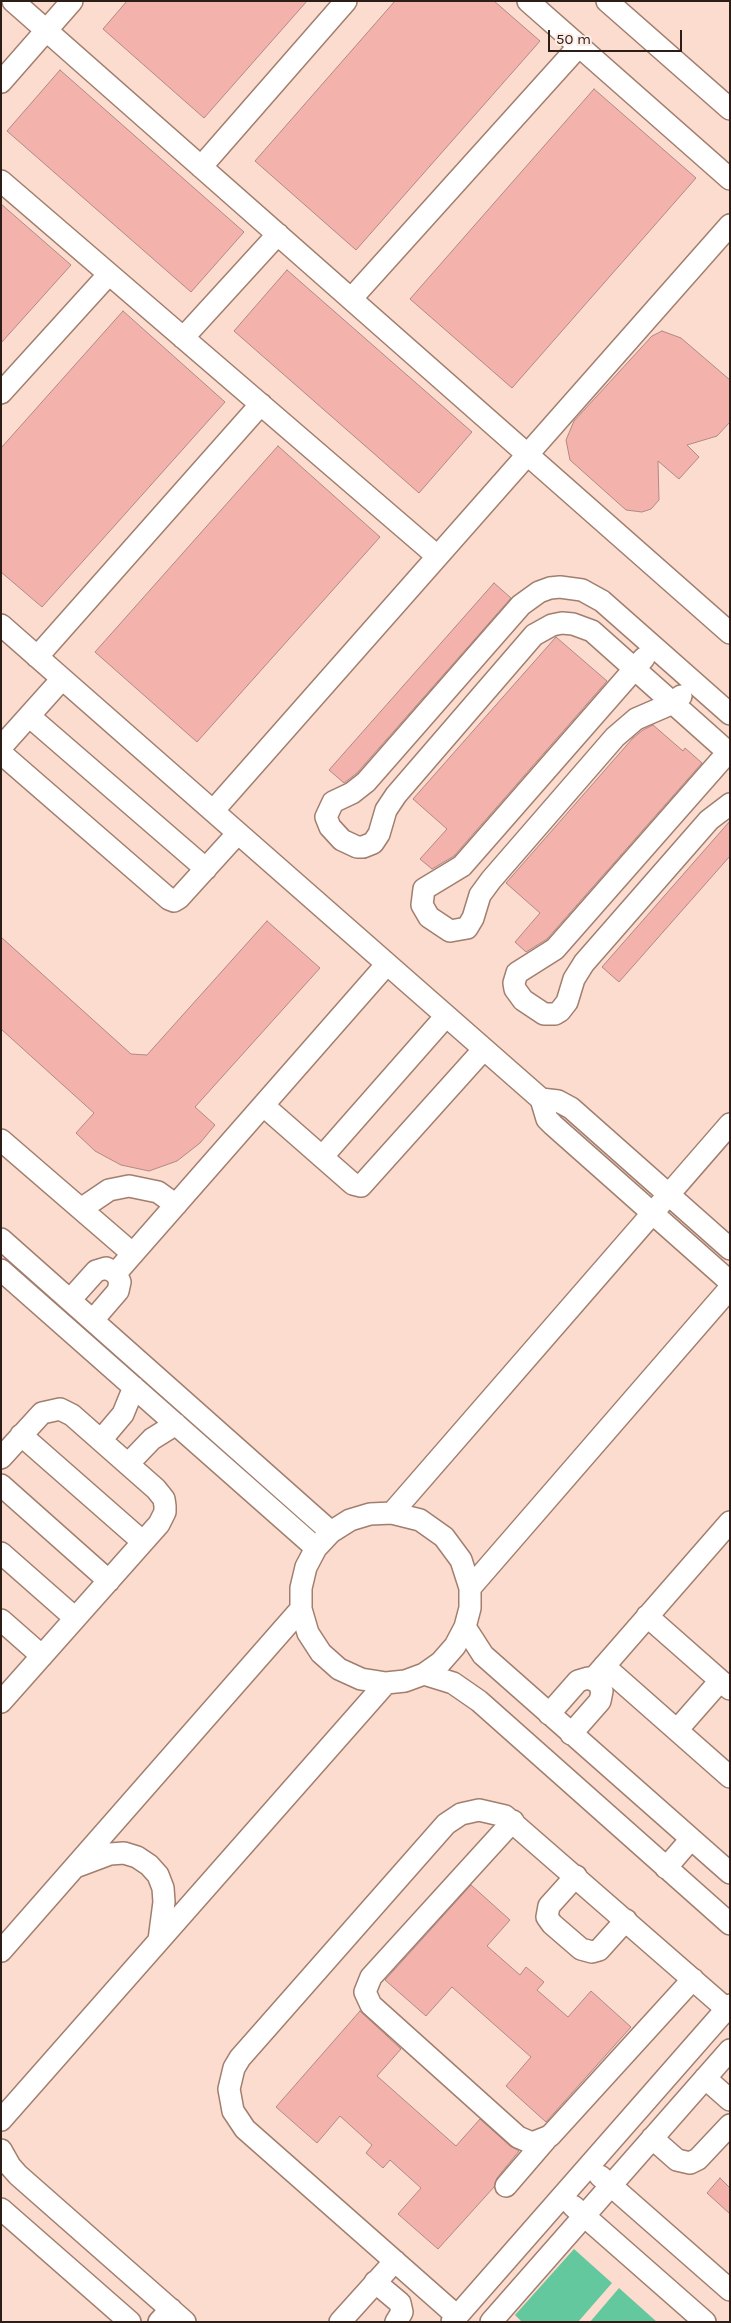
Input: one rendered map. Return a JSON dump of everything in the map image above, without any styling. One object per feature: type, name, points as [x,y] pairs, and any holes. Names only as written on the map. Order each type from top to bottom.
[{"type":"street","points":[[13,1],[730,633]]},
{"type":"street","points":[[1,82],[72,1]]},
{"type":"street","points":[[201,167],[346,1]]},
{"type":"street","points":[[528,1],[730,179]]},
{"type":"street","points":[[608,1],[730,109]]},
{"type":"street","points":[[351,299],[579,46]]},
{"type":"street","points":[[1,180],[437,556]]},
{"type":"street","points":[[212,811],[730,225]]},
{"type":"street","points":[[183,338],[278,234]]},
{"type":"street","points":[[1,393],[110,274]]},
{"type":"street","points":[[37,657],[261,404]]},
{"type":"street","points":[[730,714],[593,595],[566,587],[539,592],[521,605],[366,782],[352,793],[333,802],[327,811],[328,822],[335,834],[349,844],[363,847],[373,843],[379,834],[386,810],[396,795],[527,642],[542,629],[562,623],[583,626],[596,634],[729,752],[555,949],[518,972],[515,988],[523,1000],[544,1014],[549,1015],[560,1011],[567,1002],[574,979],[584,963],[709,820],[730,804]]},
{"type":"street","points":[[5,635],[37,657],[541,1099],[547,1119],[553,1126],[730,1282]]},
{"type":"street","points":[[654,647],[462,866],[424,889],[422,905],[435,923],[450,931],[467,928],[473,918],[480,895],[491,880],[615,737],[636,719],[673,703],[694,683]]},
{"type":"street","points":[[62,679],[1,750],[2,754],[169,899],[179,898],[238,833]]},
{"type":"street","points":[[29,716],[206,869]]},
{"type":"street","points":[[116,1273],[388,964]]},
{"type":"street","points":[[322,1157],[446,1016]]},
{"type":"street","points":[[264,1106],[353,1184],[361,1186],[484,1049]]},
{"type":"street","points":[[541,1099],[558,1101],[571,1108],[730,1249]]},
{"type":"street","points":[[392,1513],[654,1214],[730,1124]]},
{"type":"street","points":[[1,1140],[133,1254]]},
{"type":"street","points":[[80,1209],[108,1190],[128,1186],[158,1192],[176,1205]]},
{"type":"street","points":[[1,1239],[331,1532]]},
{"type":"street","points":[[70,1300],[96,1271],[106,1268],[116,1273],[120,1282],[118,1291],[93,1320]]},
{"type":"street","points":[[1,1270],[316,1548]]},
{"type":"street","points":[[470,1588],[730,1288]]},
{"type":"street","points":[[101,1440],[123,1414],[134,1387]]},
{"type":"street","points":[[1,1458],[42,1413],[60,1409],[72,1415],[161,1494],[165,1506],[163,1519],[42,1656],[4,1695]]},
{"type":"street","points":[[128,1464],[152,1439],[176,1424]]},
{"type":"street","points":[[21,1436],[143,1542]]},
{"type":"street","points":[[1,1486],[109,1581]]},
{"type":"street","points":[[392,1513],[420,1520],[444,1537],[461,1560],[470,1588],[470,1608],[465,1627],[455,1646],[446,1656],[424,1674],[405,1681],[386,1683],[361,1679],[339,1669],[327,1658],[308,1633],[301,1609],[300,1588],[306,1567],[316,1548],[331,1532],[350,1520],[370,1514],[392,1513]]},
{"type":"street","points":[[548,1714],[578,1681],[599,1672],[730,1522]]},
{"type":"street","points":[[1,1553],[76,1618]]},
{"type":"street","points":[[1,1951],[301,1609]]},
{"type":"street","points":[[647,1616],[725,1685],[677,1730]]},
{"type":"street","points":[[1,1620],[42,1656]]},
{"type":"street","points":[[465,1627],[483,1655],[730,1874]]},
{"type":"street","points":[[599,1672],[726,1764]]},
{"type":"street","points":[[571,1734],[600,1701],[602,1691],[599,1672]]},
{"type":"street","points":[[424,1674],[438,1677],[467,1692],[730,1924]]},
{"type":"street","points":[[1,2120],[386,1683]]},
{"type":"street","points":[[479,1810],[497,1812],[513,1821],[576,1876],[693,1979],[729,2008],[455,2319],[395,2261],[245,2130],[235,2116],[230,2100],[231,2078],[240,2058],[446,1824],[461,1814],[479,1810]]},
{"type":"street","points":[[513,1821],[371,1977],[365,1992],[372,2005],[518,2137],[532,2142],[550,2136]]},
{"type":"street","points":[[666,1868],[691,1839]]},
{"type":"street","points":[[75,1867],[110,1854],[124,1853],[137,1857],[149,1865],[158,1875],[163,1888],[164,1902],[159,1940]]},
{"type":"street","points":[[576,1876],[549,1906],[548,1917],[552,1924],[582,1949],[592,1952],[599,1950],[626,1920]]},
{"type":"street","points":[[506,2186],[693,1979]]},
{"type":"street","points":[[491,2322],[730,2050]]},
{"type":"street","points":[[705,2078],[730,2100]]},
{"type":"street","points":[[652,2138],[677,2160],[690,2163],[698,2159],[730,2125]]},
{"type":"street","points":[[1,2150],[10,2166],[18,2174],[172,2317]]},
{"type":"street","points":[[589,2166],[730,2290]]},
{"type":"street","points":[[562,2196],[705,2322]]},
{"type":"street","points":[[1,2209],[130,2322]]},
{"type":"street","points":[[340,2322],[395,2261]]},
{"type":"street","points":[[376,2282],[402,2308],[396,2322]]},
{"type":"green space","points":[[574,2249],[612,2283],[578,2322],[522,2322],[515,2315]]},
{"type":"green space","points":[[619,2288],[657,2322],[590,2322]]},
{"type":"building","points":[[127,1],[307,1],[204,118],[103,29]]},
{"type":"building","points":[[395,1],[494,1],[540,41],[356,250],[255,161]]},
{"type":"building","points":[[60,70],[244,232],[191,292],[7,131]]},
{"type":"building","points":[[594,89],[696,178],[512,388],[410,299]]},
{"type":"building","points":[[1,204],[71,265],[1,343]]},
{"type":"building","points":[[287,270],[472,432],[419,493],[234,331]]},
{"type":"building","points":[[123,311],[225,402],[42,607],[1,572],[1,448]]},
{"type":"building","points":[[662,331],[681,338],[730,380],[730,422],[717,436],[687,445],[699,457],[679,479],[658,461],[659,500],[651,509],[642,512],[626,510],[570,460],[566,440],[574,421],[652,336]]},
{"type":"building","points":[[278,446],[380,537],[197,742],[95,652]]},
{"type":"building","points":[[494,583],[511,598],[357,773],[344,783],[329,770]]},
{"type":"building","points":[[556,637],[607,681],[454,856],[432,869],[420,859],[447,829],[413,799]]},
{"type":"building","points":[[653,725],[683,751],[685,748],[702,763],[547,939],[526,952],[515,942],[540,913],[506,883],[633,738]]},
{"type":"building","points":[[730,821],[730,856],[619,982],[602,967]]},
{"type":"building","points":[[267,921],[320,968],[195,1107],[215,1125],[200,1143],[177,1161],[149,1171],[121,1165],[95,1151],[76,1133],[94,1113],[1,1029],[1,937],[131,1054],[147,1055]]},
{"type":"building","points":[[471,1885],[510,1920],[487,1946],[520,1975],[526,1967],[544,1982],[537,1990],[568,2017],[591,1991],[631,2027],[546,2122],[506,2086],[531,2057],[452,1987],[426,2016],[385,1980]]},
{"type":"building","points":[[360,2011],[401,2049],[377,2076],[456,2146],[480,2119],[510,2146],[519,2151],[497,2178],[494,2187],[438,2249],[398,2214],[421,2188],[390,2160],[383,2168],[366,2153],[372,2145],[340,2116],[317,2143],[276,2107]]},
{"type":"building","points":[[720,2178],[730,2188],[730,2214],[707,2193]]}]
